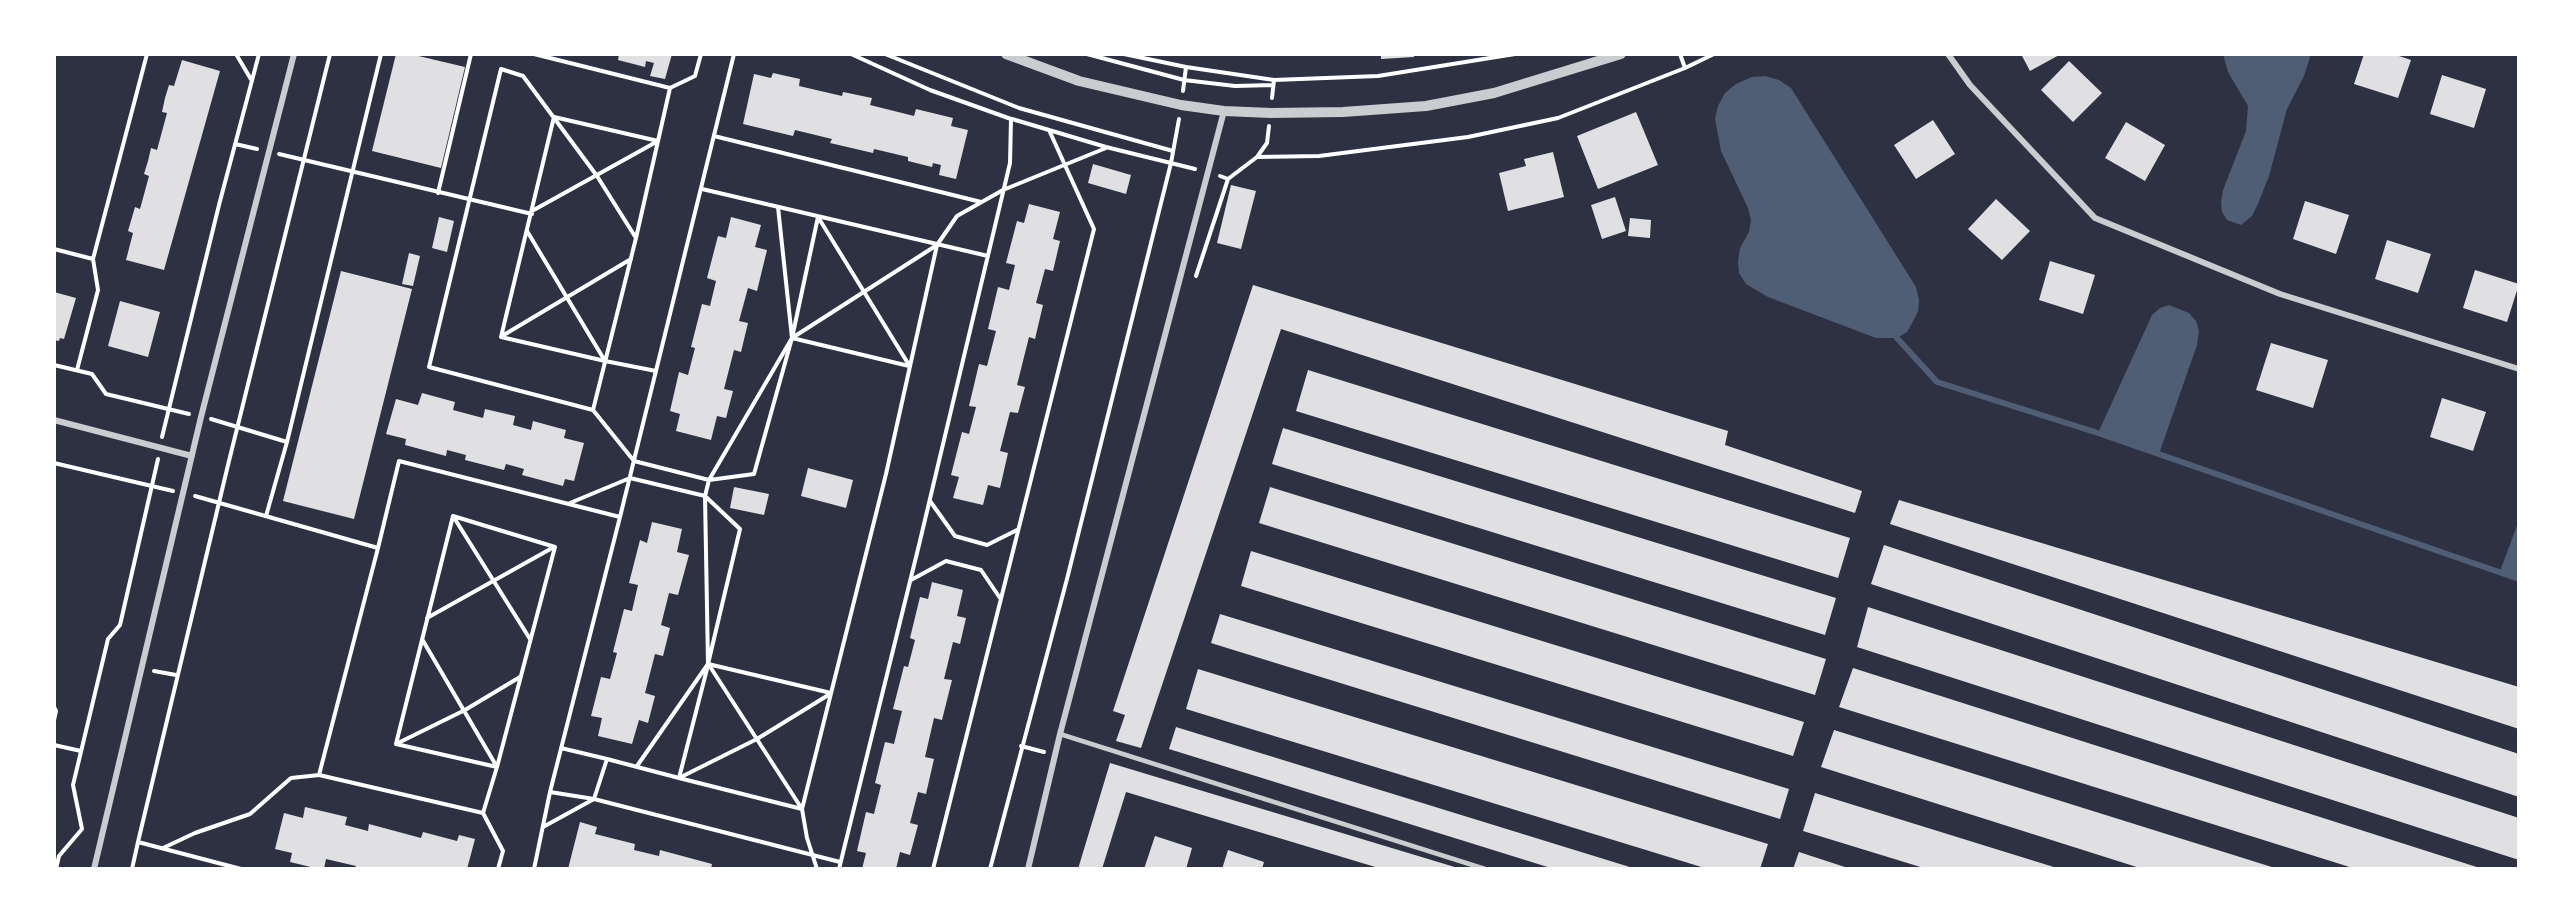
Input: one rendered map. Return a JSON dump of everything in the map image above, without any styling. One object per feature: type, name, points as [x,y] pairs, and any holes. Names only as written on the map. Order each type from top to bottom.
[{"type":"street","points":[[95,869],[201,417],[294,54]]},
{"type":"street","points":[[1006,54],[1079,81],[1181,105],[1224,111],[1343,112],[1426,106],[1494,93],[1621,54]]},
{"type":"street","points":[[1948,54],[1970,85],[2095,218],[2280,294],[2519,369]]},
{"type":"street","points":[[1028,869],[1059,734],[1224,111]]},
{"type":"street","points":[[54,420],[192,456]]},
{"type":"lane","points":[[1059,734],[1485,869]]},
{"type":"path","points":[[77,370],[98,290],[93,259],[147,54]]},
{"type":"path","points":[[236,54],[252,81]]},
{"type":"path","points":[[56,869],[59,856],[82,830],[73,784],[108,639],[120,625],[153,488],[169,409],[259,54]]},
{"type":"path","points":[[132,869],[176,675],[330,54]]},
{"type":"path","points":[[267,516],[381,54]]},
{"type":"path","points":[[438,193],[471,54]]},
{"type":"path","points":[[534,54],[670,88],[695,76],[701,54]]},
{"type":"path","points":[[534,869],[550,792],[734,54]]},
{"type":"path","points":[[839,869],[911,580],[1010,163],[1011,119],[930,90],[851,54]]},
{"type":"path","points":[[885,54],[1019,108],[1173,151]]},
{"type":"path","points":[[1087,54],[1184,80],[1235,86],[1378,76],[1515,54]]},
{"type":"path","points":[[1680,54],[1685,68]]},
{"type":"path","points":[[1257,157],[1318,156],[1468,137],[1558,118],[1685,68],[1714,54]]},
{"type":"path","points":[[636,238],[597,176],[523,76],[501,69],[429,367],[593,410],[634,462],[709,480],[754,474],[792,338],[818,217]]},
{"type":"path","points":[[593,410],[631,259],[670,88]]},
{"type":"path","points":[[554,117],[658,141]]},
{"type":"path","points":[[501,337],[554,117]]},
{"type":"path","points":[[933,869],[1094,229],[1049,130]]},
{"type":"path","points":[[714,136],[981,202]]},
{"type":"path","points":[[304,160],[468,200],[532,212],[658,141]]},
{"type":"path","points":[[802,808],[883,484],[937,245],[957,216],[981,202],[1003,190],[1106,147]]},
{"type":"path","points":[[990,869],[1067,579],[1172,163]]},
{"type":"path","points":[[702,189],[988,256]]},
{"type":"path","points":[[778,207],[792,338]]},
{"type":"path","points":[[818,217],[866,292],[909,366]]},
{"type":"path","points":[[527,230],[605,361]]},
{"type":"path","points":[[817,869],[802,808],[708,664],[705,496],[709,480],[792,338],[937,245]]},
{"type":"path","points":[[54,249],[93,259]]},
{"type":"path","points":[[501,337],[567,295],[631,259]]},
{"type":"path","points":[[501,337],[656,371]]},
{"type":"path","points":[[792,338],[909,366]]},
{"type":"path","points":[[54,365],[92,374],[106,394],[238,426],[287,442]]},
{"type":"path","points":[[319,775],[399,462],[620,517]]},
{"type":"path","points":[[54,463],[153,488]]},
{"type":"path","points":[[568,504],[630,478],[705,496],[740,529],[679,778]]},
{"type":"path","points":[[930,501],[956,536],[987,544],[1018,529]]},
{"type":"path","points":[[219,502],[278,521],[378,548]]},
{"type":"path","points":[[453,516],[555,547]]},
{"type":"path","points":[[453,516],[530,640]]},
{"type":"path","points":[[396,744],[453,516]]},
{"type":"path","points":[[427,619],[555,547]]},
{"type":"path","points":[[498,869],[504,851],[483,813],[555,547]]},
{"type":"path","points":[[911,580],[946,561],[981,570],[1000,599]]},
{"type":"path","points":[[421,638],[497,767]]},
{"type":"path","points":[[708,664],[831,693]]},
{"type":"path","points":[[637,766],[708,664]]},
{"type":"path","points":[[141,668],[176,675]]},
{"type":"path","points":[[396,744],[465,710],[520,677]]},
{"type":"path","points":[[679,778],[757,739],[831,693]]},
{"type":"path","points":[[54,707],[56,711],[54,720]]},
{"type":"path","points":[[396,744],[497,767]]},
{"type":"path","points":[[54,746],[81,751]]},
{"type":"path","points":[[1021,746],[1055,754]]},
{"type":"path","points":[[561,748],[802,808]]},
{"type":"path","points":[[542,828],[594,799],[607,759]]},
{"type":"path","points":[[162,848],[195,833],[250,814],[291,778],[319,775],[483,813]]},
{"type":"path","points":[[550,792],[594,799],[840,862]]},
{"type":"path","points":[[138,842],[241,869]]},
{"type":"water","points":[[2223,54],[2311,54],[2304,76],[2287,109],[2269,176],[2258,204],[2252,216],[2241,225],[2227,220],[2222,212],[2221,202],[2223,190],[2246,131],[2248,106],[2228,72]]},
{"type":"water","points":[[1765,76],[1779,80],[1791,88],[1916,287],[1919,300],[1918,312],[1907,332],[1897,338],[1876,338],[1768,297],[1746,284],[1739,273],[1740,248],[1749,232],[1751,220],[1748,208],[1721,151],[1715,119],[1718,106],[1725,93],[1736,84],[1752,77]]},
{"type":"water","points":[[2169,305],[2189,313],[2196,321],[2199,331],[2197,345],[2159,454],[2098,433],[2152,315],[2160,308]]},
{"type":"water","points":[[2519,520],[2519,579],[2499,574]]},
{"type":"building","points":[[396,54],[410,54],[465,67],[441,168],[372,151]]},
{"type":"building","points":[[619,54],[672,54],[665,79],[650,76],[654,63],[646,61],[645,67],[618,60]]},
{"type":"building","points":[[1381,54],[1414,54],[1414,57],[1381,59]]},
{"type":"building","points":[[2021,54],[2061,54],[2030,71]]},
{"type":"building","points":[[2364,54],[2393,54],[2411,60],[2398,98],[2354,84]]},
{"type":"building","points":[[182,60],[220,71],[164,270],[126,260],[133,233],[128,231],[135,207],[140,209],[149,176],[144,174],[151,148],[157,150],[167,113],[162,112],[169,85],[174,86]]},
{"type":"building","points":[[2069,61],[2102,93],[2073,122],[2041,90]]},
{"type":"building","points":[[773,73],[800,79],[799,86],[842,96],[843,92],[872,98],[870,105],[914,116],[916,109],[953,118],[951,126],[968,130],[956,179],[939,175],[941,165],[933,163],[932,167],[908,161],[908,157],[874,149],[873,153],[830,143],[832,139],[795,130],[793,136],[743,124],[754,74],[771,78]]},
{"type":"building","points":[[2442,75],[2486,89],[2474,128],[2430,114]]},
{"type":"building","points":[[1636,112],[1658,165],[1598,189],[1577,136]]},
{"type":"building","points":[[1933,120],[1955,154],[1916,179],[1894,145]]},
{"type":"building","points":[[2126,122],[2165,145],[2145,181],[2105,158]]},
{"type":"building","points":[[1553,152],[1564,197],[1508,211],[1499,173],[1526,166],[1524,159]]},
{"type":"building","points":[[1093,164],[1131,175],[1126,194],[1088,183]]},
{"type":"building","points":[[1231,185],[1256,191],[1241,249],[1217,243]]},
{"type":"building","points":[[1615,197],[1626,231],[1602,239],[1591,205]]},
{"type":"building","points":[[1996,199],[2030,231],[2002,260],[1968,229]]},
{"type":"building","points":[[2305,201],[2349,215],[2336,254],[2293,239]]},
{"type":"building","points":[[1029,204],[1060,212],[1053,239],[1060,241],[1053,271],[1045,269],[1036,303],[1043,305],[1035,339],[1029,337],[1017,385],[1025,387],[1018,413],[1010,412],[1000,451],[1008,453],[1000,488],[988,485],[983,505],[953,498],[959,477],[951,475],[962,432],[969,434],[976,407],[969,406],[979,364],[987,366],[996,331],[988,329],[998,287],[1009,290],[1015,265],[1006,263],[1017,221],[1024,223]]},
{"type":"building","points":[[439,217],[454,221],[447,252],[432,248]]},
{"type":"building","points":[[731,217],[761,225],[755,247],[767,250],[757,291],[748,288],[739,321],[748,323],[741,352],[734,350],[724,389],[733,391],[726,418],[717,416],[711,440],[676,431],[680,414],[670,411],[679,372],[688,375],[695,348],[691,347],[702,304],[710,306],[716,281],[707,278],[718,236],[726,238]]},
{"type":"building","points":[[1630,218],[1651,220],[1650,238],[1628,236]]},
{"type":"building","points":[[2387,240],[2431,254],[2418,293],[2375,279]]},
{"type":"building","points":[[409,253],[420,256],[413,286],[402,284]]},
{"type":"building","points":[[2050,261],[2095,275],[2083,314],[2039,300]]},
{"type":"building","points":[[2475,270],[2519,284],[2507,322],[2463,308]]},
{"type":"building","points":[[341,271],[412,289],[354,519],[283,501]]},
{"type":"building","points":[[1253,285],[1728,431],[1725,445],[1862,491],[1855,513],[1281,329],[1141,748],[1116,741],[1125,715],[1113,711]]},
{"type":"building","points":[[54,292],[76,298],[64,339],[60,338],[59,341],[54,340]]},
{"type":"building","points":[[120,301],[160,312],[148,357],[108,346]]},
{"type":"building","points":[[2271,343],[2328,360],[2313,408],[2256,390]]},
{"type":"building","points":[[1308,370],[1850,538],[1838,578],[1296,411]]},
{"type":"building","points":[[422,393],[455,402],[453,410],[483,418],[485,409],[515,416],[513,425],[531,430],[533,421],[566,430],[564,438],[584,443],[574,481],[565,479],[563,486],[522,475],[524,469],[506,464],[504,470],[465,460],[466,455],[447,450],[446,456],[405,445],[406,439],[386,434],[396,399],[418,405]]},
{"type":"building","points":[[2442,398],[2486,412],[2473,451],[2430,437]]},
{"type":"building","points":[[1283,428],[1836,598],[1825,635],[1272,464]]},
{"type":"building","points":[[808,468],[853,480],[846,508],[801,496]]},
{"type":"building","points":[[734,487],[769,494],[764,515],[730,508]]},
{"type":"building","points":[[1270,487],[1826,659],[1815,695],[1259,523]]},
{"type":"building","points":[[1899,500],[2519,687],[2519,729],[1890,524]]},
{"type":"building","points":[[652,522],[682,529],[677,552],[689,555],[678,595],[669,593],[661,625],[670,628],[663,656],[655,654],[645,693],[655,696],[648,723],[639,720],[632,744],[598,736],[602,718],[591,716],[601,677],[610,679],[617,653],[613,652],[624,609],[632,611],[638,585],[629,583],[640,540],[647,543]]},
{"type":"building","points":[[1884,545],[2519,754],[2519,797],[1871,584]]},
{"type":"building","points":[[1251,551],[1804,722],[1793,756],[1241,586]]},
{"type":"building","points":[[932,582],[963,590],[957,616],[966,618],[960,644],[953,642],[944,679],[952,680],[942,720],[934,718],[925,757],[934,759],[926,794],[918,792],[910,823],[918,825],[910,855],[900,852],[896,869],[862,869],[866,853],[857,851],[866,812],[874,814],[881,785],[875,783],[885,742],[894,744],[902,711],[893,709],[904,666],[908,667],[915,640],[910,638],[920,597],[928,599]]},
{"type":"building","points":[[1868,607],[2519,818],[2519,860],[1857,647]]},
{"type":"building","points":[[1220,614],[1789,789],[1780,819],[1211,643]]},
{"type":"building","points":[[1853,668],[2483,869],[2356,869],[1839,707]]},
{"type":"building","points":[[1198,669],[1768,844],[1760,869],[1708,869],[1186,709]]},
{"type":"building","points":[[1176,727],[1633,868],[1554,869],[1169,749]]},
{"type":"building","points":[[1834,730],[2275,869],[2143,869],[1821,767]]},
{"type":"building","points":[[1110,763],[1458,869],[1382,869],[1126,792],[1102,869],[1078,869]]},
{"type":"building","points":[[1815,793],[2057,869],[1927,869],[1803,831]]},
{"type":"building","points":[[305,807],[347,817],[345,825],[368,831],[369,824],[421,838],[423,832],[457,841],[459,835],[475,839],[467,869],[355,869],[356,866],[326,859],[324,869],[319,869],[290,862],[292,853],[275,849],[284,813],[303,818]]},
{"type":"building","points":[[580,822],[597,827],[595,834],[635,844],[634,850],[659,856],[660,850],[712,864],[711,869],[568,869]]},
{"type":"building","points":[[1155,836],[1192,848],[1186,869],[1144,869]]},
{"type":"building","points":[[1228,850],[1264,862],[1262,869],[1222,869]]},
{"type":"building","points":[[1799,852],[1851,869],[1793,869]]},
{"type":"waterway","points":[[1897,338],[1937,382],[2098,433],[2519,579]]}]
